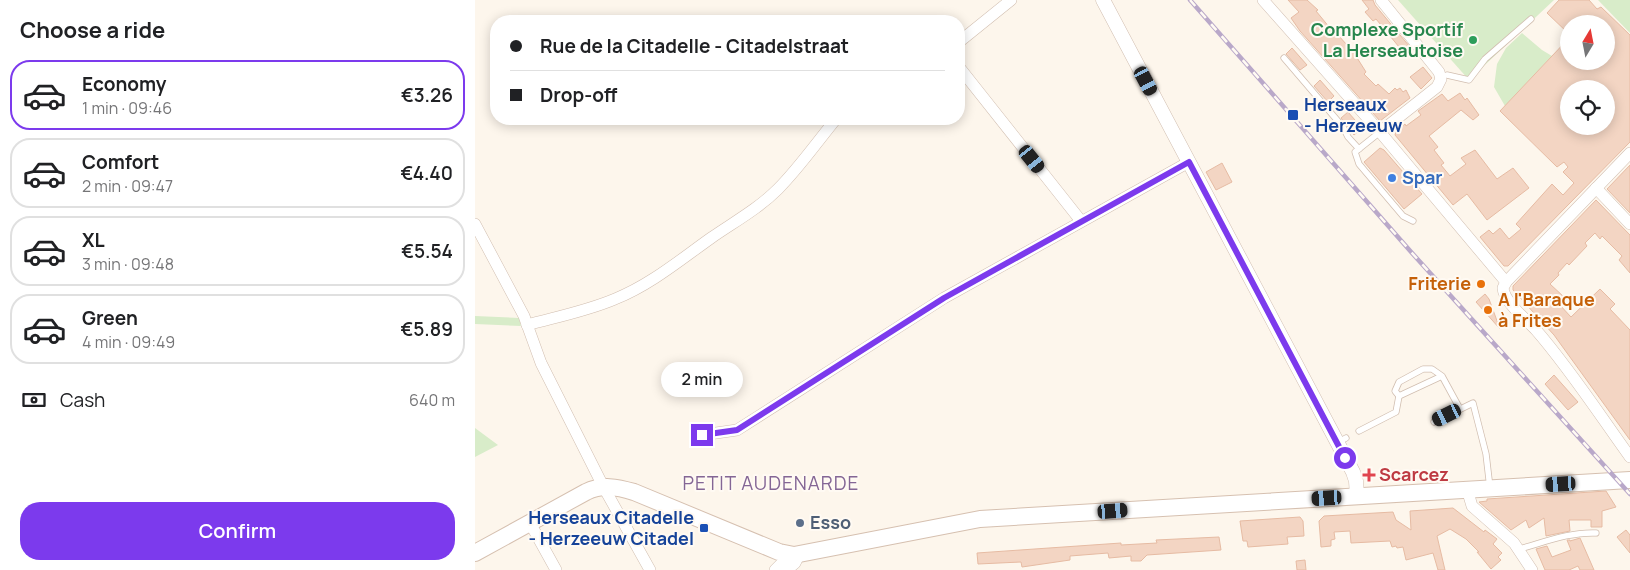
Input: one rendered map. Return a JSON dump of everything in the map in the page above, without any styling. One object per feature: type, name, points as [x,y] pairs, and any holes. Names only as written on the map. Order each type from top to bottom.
[{"type":"main road","points":[[475,553],[586,492],[603,486],[617,487],[634,492],[779,552],[792,560],[980,519],[1630,480]]},
{"type":"street","points":[[965,37],[1011,0]]},
{"type":"street","points":[[1103,0],[1189,162],[1342,440],[1355,476],[1357,496]]},
{"type":"street","points":[[1263,0],[1380,132],[1506,282]]},
{"type":"street","points":[[1380,132],[1437,87],[1441,79],[1439,72],[1381,0]]},
{"type":"street","points":[[965,75],[1081,221]]},
{"type":"street","points":[[527,324],[609,302],[633,291],[666,270],[755,209],[772,195],[785,182],[831,125]]},
{"type":"street","points":[[1630,152],[1506,282],[1503,288],[1506,298],[1536,330],[1565,366],[1630,457]]},
{"type":"street","points":[[702,435],[737,430],[944,298],[1189,162]]},
{"type":"street","points":[[1596,188],[1630,224]]},
{"type":"street","points":[[475,224],[527,324],[541,363],[603,486],[650,570]]},
{"type":"street","points":[[1467,489],[1472,506],[1519,549],[1532,570]]},
{"type":"street","points":[[530,523],[556,570]]},
{"type":"street","points":[[775,570],[792,560]]},
{"type":"lane","points":[[1447,74],[1469,80],[1485,59],[1531,19]]},
{"type":"lane","points":[[1284,58],[1343,127],[1348,137],[1359,149]]},
{"type":"lane","points":[[1380,132],[1355,152],[1359,164],[1403,216],[1413,221]]},
{"type":"lane","points":[[1359,431],[1396,412],[1399,396],[1395,391],[1399,382],[1423,368],[1432,369],[1442,376],[1460,409]]},
{"type":"lane","points":[[1399,396],[1442,376]]},
{"type":"lane","points":[[1434,422],[1473,403],[1486,454],[1490,488]]},
{"type":"lane","points":[[1519,549],[1555,538],[1596,533]]},
{"type":"green space","name":"Complexe Sportif La Herseautoise","points":[[1398,0],[1554,0],[1469,80]]},
{"type":"green space","points":[[1598,0],[1630,0],[1630,33],[1615,18],[1615,15],[1613,15]]},
{"type":"green space","points":[[1522,33],[1552,56],[1505,106],[1494,87],[1497,64],[1506,48]]},
{"type":"green space","points":[[475,316],[519,318],[521,326],[475,324]]},
{"type":"green space","points":[[475,428],[498,445],[475,457]]},
{"type":"building","points":[[1288,0],[1307,0],[1318,10],[1316,11],[1330,28],[1354,53],[1366,72],[1364,74],[1376,86],[1378,84],[1389,94],[1395,88],[1397,90],[1400,88],[1403,92],[1406,90],[1410,98],[1380,121],[1300,31],[1291,18],[1299,12]]},
{"type":"building","points":[[1362,0],[1373,0],[1375,5],[1410,47],[1404,53],[1376,19],[1373,21],[1365,12],[1369,9]]},
{"type":"building","points":[[1559,0],[1589,0],[1597,9],[1601,7],[1609,15],[1560,15],[1560,25],[1547,13]]},
{"type":"building","points":[[1615,21],[1630,35],[1630,142],[1508,266],[1504,266],[1480,237],[1489,230],[1493,234],[1500,228],[1509,239],[1521,229],[1516,224],[1552,184],[1563,195],[1574,183],[1563,172],[1568,167],[1564,162],[1557,167],[1500,111],[1560,48],[1560,70],[1615,70]]},
{"type":"building","points":[[1292,48],[1307,65],[1300,70],[1286,54]]},
{"type":"building","points":[[1423,67],[1432,78],[1421,89],[1410,77]]},
{"type":"building","points":[[1320,80],[1334,96],[1328,102],[1314,86]]},
{"type":"building","points":[[1460,93],[1465,100],[1467,98],[1479,115],[1473,120],[1461,110],[1429,136],[1438,147],[1434,150],[1444,163],[1441,165],[1450,176],[1466,164],[1461,158],[1475,150],[1497,179],[1513,168],[1529,188],[1487,220],[1467,194],[1453,205],[1395,135],[1396,131],[1405,124],[1406,126],[1421,115],[1418,111],[1442,94],[1448,101]]},
{"type":"building","points":[[1348,112],[1362,128],[1354,135],[1341,118]]},
{"type":"building","name":"Spar","points":[[1380,148],[1384,150],[1422,194],[1404,209],[1364,162]]},
{"type":"building","points":[[1222,163],[1232,182],[1216,190],[1206,172]]},
{"type":"building","points":[[1630,165],[1630,213],[1607,189]]},
{"type":"building","points":[[1596,200],[1630,235],[1630,273],[1619,260],[1622,256],[1602,236],[1600,239],[1595,233],[1585,243],[1587,246],[1569,265],[1567,263],[1550,284],[1564,297],[1558,303],[1571,317],[1600,289],[1615,304],[1610,309],[1630,330],[1630,440],[1554,335],[1513,290],[1513,286]]},
{"type":"building","name":"A l'Baraque à Frites","points":[[1485,294],[1489,299],[1500,329],[1476,302]]},
{"type":"building","points":[[1554,375],[1578,402],[1568,410],[1545,384]]},
{"type":"building","points":[[1606,491],[1616,507],[1602,511],[1602,527],[1591,527],[1591,520],[1569,520],[1570,531],[1546,536],[1544,518],[1529,528],[1526,520],[1511,530],[1479,502],[1487,501],[1487,499]]},
{"type":"building","points":[[1453,508],[1484,532],[1485,530],[1497,539],[1493,544],[1502,553],[1498,557],[1501,560],[1491,569],[1477,552],[1479,552],[1466,539],[1450,529],[1437,536],[1445,570],[1438,570],[1433,553],[1406,560],[1403,547],[1392,547],[1390,541],[1351,543],[1350,531],[1334,532],[1335,539],[1331,540],[1331,546],[1321,547],[1319,521],[1324,516],[1393,512],[1396,520],[1411,530],[1410,511]]},
{"type":"building","points":[[1300,517],[1303,521],[1304,536],[1287,537],[1288,544],[1248,547],[1247,541],[1243,541],[1240,521]]},
{"type":"building","points":[[1626,530],[1630,535],[1630,553],[1617,537]]},
{"type":"building","points":[[1219,537],[1221,550],[1147,555],[1141,561],[1131,561],[1131,556],[1109,558],[1108,553],[1070,556],[1070,560],[1022,567],[1021,562],[978,564],[977,553],[1121,543],[1121,545],[1157,543],[1156,540]]},
{"type":"building","points":[[1580,538],[1594,570],[1580,570],[1578,566],[1569,570],[1545,570],[1536,549],[1547,546],[1552,557],[1571,550],[1567,540]]},
{"type":"building","points":[[1305,560],[1306,570],[1297,570],[1296,561]]},
{"type":"railway","points":[[1190,0],[1412,253],[1630,494]]},
{"type":"place","name":"Complexe Sportif La Herseautoise","points":[[1473,40]]},
{"type":"place","name":"Herseaux - Herzeeuw","points":[[1293,115]]},
{"type":"place","name":"Spar","points":[[1392,178]]},
{"type":"place","name":"Friterie","points":[[1481,284]]},
{"type":"place","name":"A l'Baraque à Frites","points":[[1488,310]]},
{"type":"place","name":"Scarcez","points":[[1369,475]]},
{"type":"place","name":"Esso","points":[[800,523]]},
{"type":"place","name":"Herseaux Citadelle - Herzeeuw Citadel","points":[[704,528]]},
{"type":"district","name":"PETIT AUDENARDE","points":[[771,483]]},
{"type":"route","points":[[702,435],[737,430],[944,298],[1189,162],[1345,458]]}]
